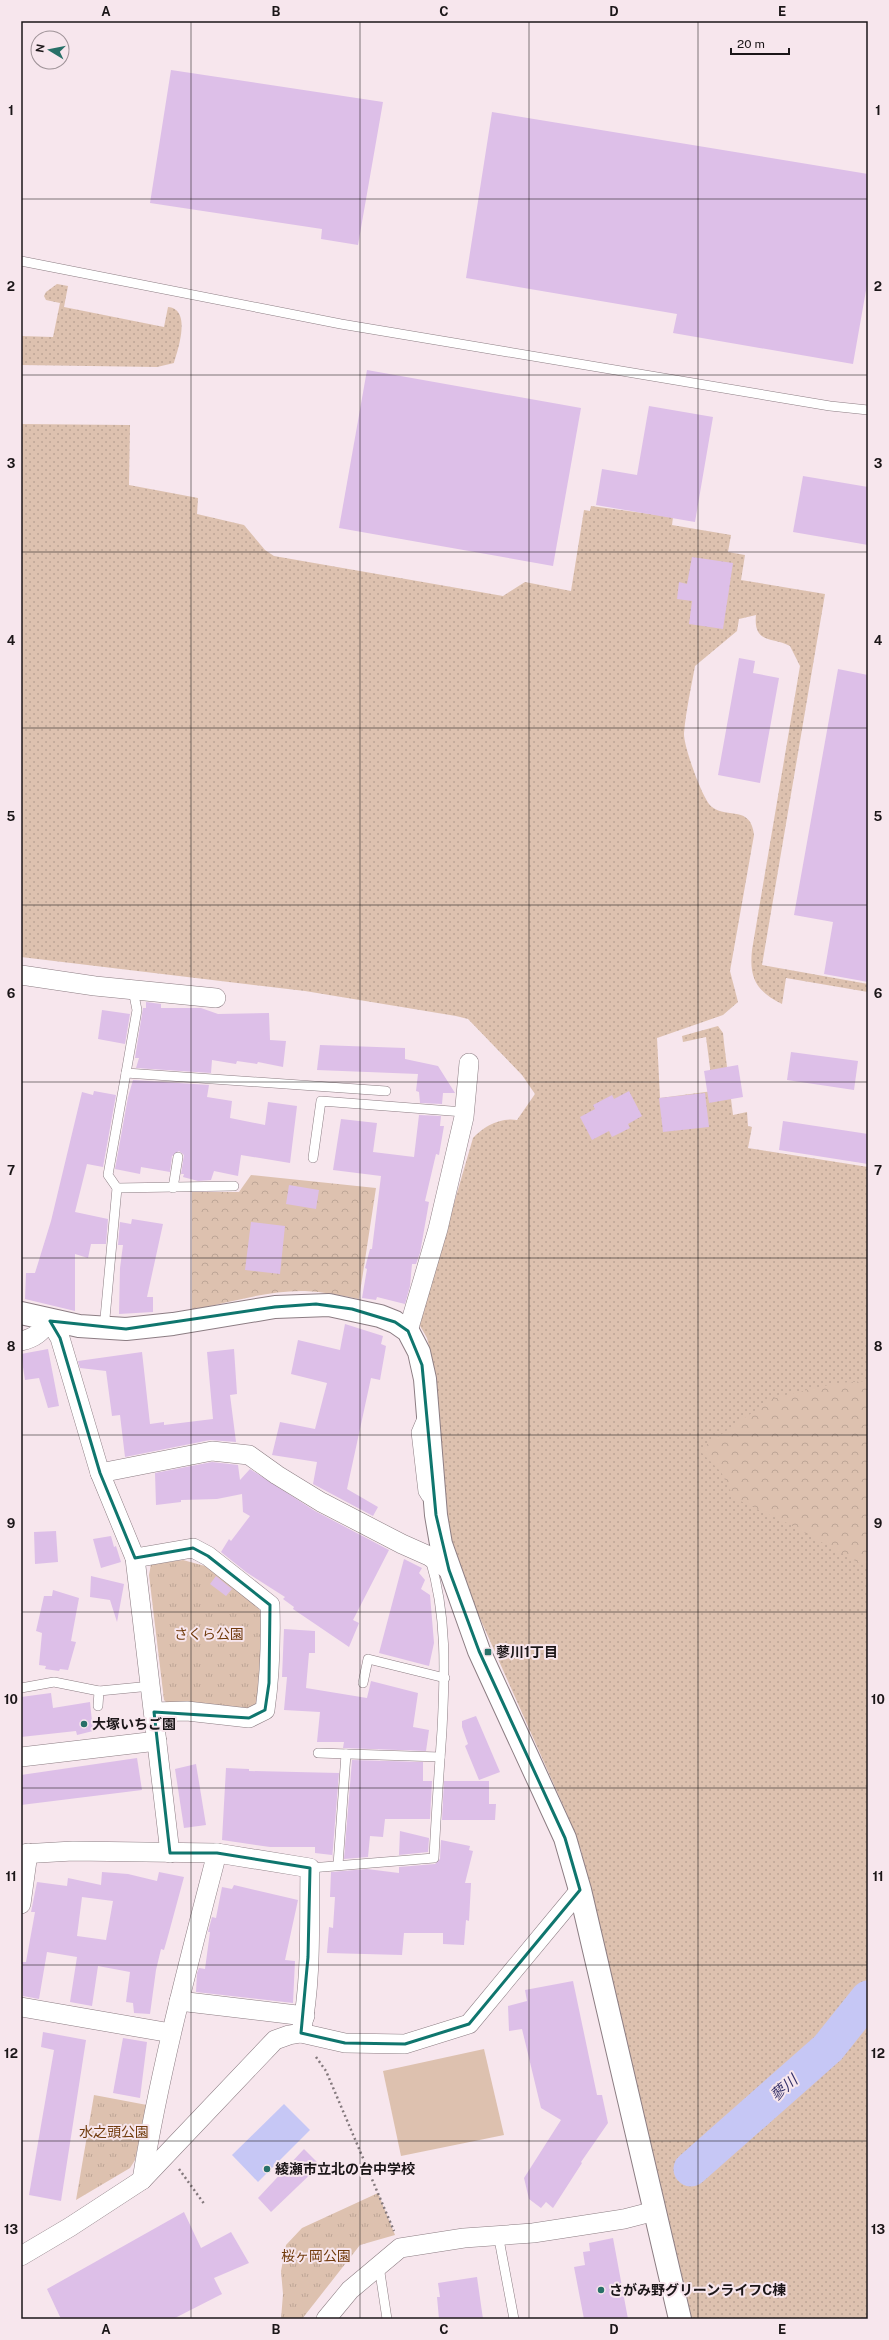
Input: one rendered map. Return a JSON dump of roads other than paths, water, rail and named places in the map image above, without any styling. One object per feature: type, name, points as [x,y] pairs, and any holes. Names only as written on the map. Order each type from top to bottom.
[{"type":"street","points":[[21,975],[133,990],[216,998]]},
{"type":"street","points":[[408,1331],[438,1229],[464,1112],[469,1063]]},
{"type":"street","points":[[21,1313],[50,1321],[104,1328],[149,1327],[275,1307],[316,1304],[352,1309],[380,1316],[395,1322],[408,1331],[419,1352],[422,1364],[436,1512],[441,1544],[479,1651],[565,1838],[580,1890],[680,2319]]},
{"type":"street","points":[[21,1341],[41,1333],[50,1321]]},
{"type":"street","points":[[50,1321],[60,1338],[100,1473],[135,1558],[170,1853]]},
{"type":"street","points":[[100,1473],[212,1451],[249,1455],[277,1475],[327,1505],[429,1556],[450,1570]]},
{"type":"street","points":[[135,1558],[193,1548],[208,1556],[270,1605],[270,1675],[264,1710],[249,1718],[187,1712],[154,1712]]},
{"type":"street","points":[[21,1757],[157,1741]]},
{"type":"street","points":[[21,1904],[24,1854],[73,1851],[217,1853],[310,1868],[303,2025]]},
{"type":"street","points":[[142,2180],[150,2132],[171,2033],[217,1853]]},
{"type":"street","points":[[179,2001],[303,2025],[345,2043],[405,2044],[469,2024],[580,1890]]},
{"type":"street","points":[[21,2007],[171,2033]]},
{"type":"street","points":[[21,2256],[70,2227],[142,2180],[275,2040],[289,2035],[303,2025]]},
{"type":"street","points":[[326,2319],[350,2290],[400,2248],[498,2234],[533,2233],[624,2219],[655,2211]]},
{"type":"lane","points":[[21,261],[341,324],[830,406],[868,410]]},
{"type":"lane","points":[[104,1328],[117,1188],[108,1175],[137,1010],[133,990]]},
{"type":"lane","points":[[126,1073],[386,1091]]},
{"type":"lane","points":[[313,1158],[321,1101],[464,1112]]},
{"type":"lane","points":[[173,1188],[178,1157]]},
{"type":"lane","points":[[117,1188],[234,1186]]},
{"type":"lane","points":[[310,1868],[434,1858],[445,1678],[443,1622],[439,1594],[429,1556]]},
{"type":"lane","points":[[363,1683],[368,1659],[445,1678]]},
{"type":"lane","points":[[21,1688],[54,1682],[100,1691],[151,1686]]},
{"type":"lane","points":[[98,1706],[100,1691]]},
{"type":"lane","points":[[318,1752],[440,1757]]},
{"type":"lane","points":[[338,1865],[346,1754]]},
{"type":"lane","points":[[498,2234],[514,2319]]},
{"type":"lane","points":[[379,2266],[387,2319]]},
{"type":"water","points":[[284,2104],[310,2130],[258,2182],[232,2155]]},
{"type":"waterway","name":"蓼川","points":[[691,2169],[828,2048],[868,1998]]},
{"type":"place","name":"蓼川1丁目","points":[[488,1652]]},
{"type":"place","name":"大塚いちご園","points":[[84,1724]]},
{"type":"place","name":"綾瀬市立北の台中学校","points":[[267,2169]]},
{"type":"place","name":"さがみ野グリーンライフC棟","points":[[601,2290]]},
{"type":"park label","name":"さくら公園","points":[[209,1634]]},
{"type":"park label","name":"水之頭公園","points":[[114,2132]]},
{"type":"park label","name":"桜ヶ岡公園","points":[[316,2256]]}]
